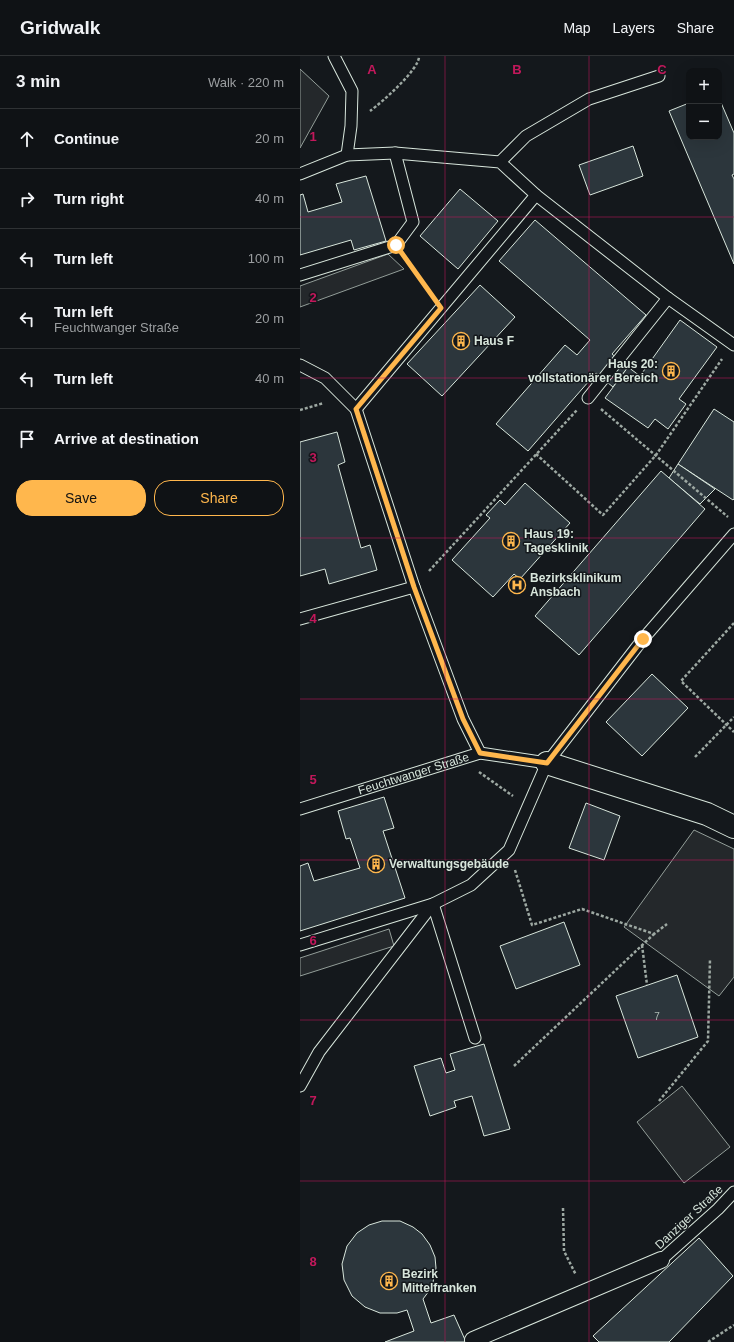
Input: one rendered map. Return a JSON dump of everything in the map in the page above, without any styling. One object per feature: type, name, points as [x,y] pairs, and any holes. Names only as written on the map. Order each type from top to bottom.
[{"type":"street","name":"Feuchtwanger Straße","points":[[547,763],[707,814],[734,827]]},
{"type":"street","points":[[473,1340],[661,1260]]},
{"type":"lane","points":[[334,56],[352,91],[351,126],[347,155]]},
{"type":"lane","points":[[500,162],[526,136],[589,100],[659,76]]},
{"type":"lane","points":[[300,275],[396,245],[413,222],[395,153]]},
{"type":"lane","points":[[300,174],[347,155],[395,153],[500,162],[536,195],[668,298],[733,344]]},
{"type":"lane","points":[[356,409],[536,195]]},
{"type":"lane","points":[[588,398],[668,298]]},
{"type":"lane","points":[[300,365],[325,378],[356,409],[414,587],[463,719],[480,753]]},
{"type":"lane","points":[[300,945],[433,904],[471,885],[509,850],[547,763],[643,639],[734,534]]},
{"type":"lane","points":[[300,619],[414,587]]},
{"type":"lane","name":"Feuchtwanger Straße","points":[[300,809],[480,753],[547,763]]},
{"type":"lane","points":[[433,904],[475,1038]]},
{"type":"lane","points":[[300,1086],[319,1052],[433,904]]},
{"type":"lane","name":"Danziger Straße","points":[[661,1260],[718,1209],[734,1192]]},
{"type":"path","points":[[378,105],[413,71],[419,60],[419,56]]},
{"type":"path","points":[[396,245],[441,308]]},
{"type":"path","points":[[536,454],[603,515],[656,455],[733,344]]},
{"type":"path","points":[[300,410],[343,397]]},
{"type":"path","points":[[414,587],[588,398],[728,518]]},
{"type":"path","points":[[734,623],[681,681],[726,726],[734,732]]},
{"type":"path","points":[[695,757],[734,718]]},
{"type":"path","points":[[461,759],[528,807]]},
{"type":"path","points":[[509,850],[532,925],[582,909],[654,934]]},
{"type":"path","points":[[514,1066],[642,945],[667,924]]},
{"type":"path","points":[[642,945],[647,985]]},
{"type":"path","points":[[659,1101],[708,1041],[710,959]]},
{"type":"path","points":[[563,1208],[564,1251],[585,1292]]},
{"type":"path","points":[[708,1342],[734,1325]]},
{"type":"shaded area","points":[[300,69],[329,96],[300,148]]},
{"type":"shaded area","points":[[388,254],[404,269],[300,307],[300,286]]},
{"type":"shaded area","points":[[694,830],[734,849],[734,977],[719,996],[624,927]]},
{"type":"shaded area","points":[[389,929],[394,946],[300,976],[300,958]]},
{"type":"shaded area","points":[[682,1086],[730,1147],[684,1183],[637,1122]]},
{"type":"building","points":[[686,104],[686,140],[722,140],[722,105],[734,133],[734,174],[732,175],[734,179],[734,264],[669,111]]},
{"type":"building","points":[[633,146],[643,176],[590,195],[579,165]]},
{"type":"building","points":[[366,176],[386,241],[354,250],[351,240],[300,255],[300,195],[303,194],[308,212],[342,202],[336,184]]},
{"type":"building","points":[[460,189],[498,221],[458,269],[420,236]]},
{"type":"building","points":[[535,220],[646,315],[612,354],[628,367],[613,387],[596,373],[528,451],[496,424],[565,345],[577,355],[590,340],[499,261]]},
{"type":"building","name":"Haus F","points":[[480,285],[515,317],[442,396],[407,364]]},
{"type":"building","name":"Haus 20: vollstationärer Bereich","points":[[680,320],[717,347],[679,399],[686,404],[668,429],[655,419],[648,428],[605,398],[628,367],[640,376]]},
{"type":"building","points":[[714,409],[734,422],[733,500],[678,464]]},
{"type":"building","points":[[337,432],[345,462],[338,465],[361,548],[370,545],[377,570],[329,584],[325,569],[300,576],[300,442]]},
{"type":"building","points":[[678,464],[715,489],[700,504],[669,478]]},
{"type":"building","points":[[661,471],[705,509],[579,655],[535,616]]},
{"type":"building","name":"Haus 19: Tagesklinik","points":[[525,483],[570,523],[520,579],[514,574],[493,597],[452,560],[490,518],[486,515],[500,500],[505,505]]},
{"type":"building","points":[[652,674],[688,708],[642,756],[606,722]]},
{"type":"building","name":"Verwaltungsgebäude","points":[[384,797],[394,828],[383,831],[405,898],[300,931],[300,866],[308,863],[314,881],[360,868],[350,838],[346,839],[338,811]]},
{"type":"building","points":[[586,803],[620,816],[604,860],[569,848]]},
{"type":"building","points":[[564,922],[580,965],[516,989],[500,946]]},
{"type":"building","points":[[677,975],[698,1037],[638,1058],[616,996]]},
{"type":"building","points":[[484,1044],[510,1129],[484,1136],[472,1096],[454,1101],[456,1107],[430,1116],[414,1066],[441,1058],[446,1073],[455,1070],[450,1054]]},
{"type":"building","name":"Bezirk Mittelfranken","points":[[382,1221],[400,1221],[413,1227],[422,1234],[430,1245],[435,1257],[436,1268],[433,1282],[423,1299],[431,1323],[454,1315],[466,1342],[385,1342],[414,1331],[407,1310],[397,1313],[380,1313],[365,1307],[352,1296],[344,1280],[342,1264],[347,1246],[357,1233],[369,1225]]},
{"type":"building","points":[[699,1238],[733,1276],[669,1342],[599,1342],[593,1336]]},
{"type":"place","name":"Haus F","points":[[461,341]]},
{"type":"place","name":"Haus 20: vollstationärer Bereich","points":[[671,371]]},
{"type":"place","name":"Haus 19: Tagesklinik","points":[[511,541]]},
{"type":"place","name":"Bezirksklinikum Ansbach","points":[[517,585]]},
{"type":"place","name":"Verwaltungsgebäude","points":[[376,864]]},
{"type":"place","name":"Bezirk Mittelfranken","points":[[389,1281]]},
{"type":"route","points":[[396,245],[441,308],[356,409],[414,587],[463,719],[480,753],[547,763],[643,639]]}]
